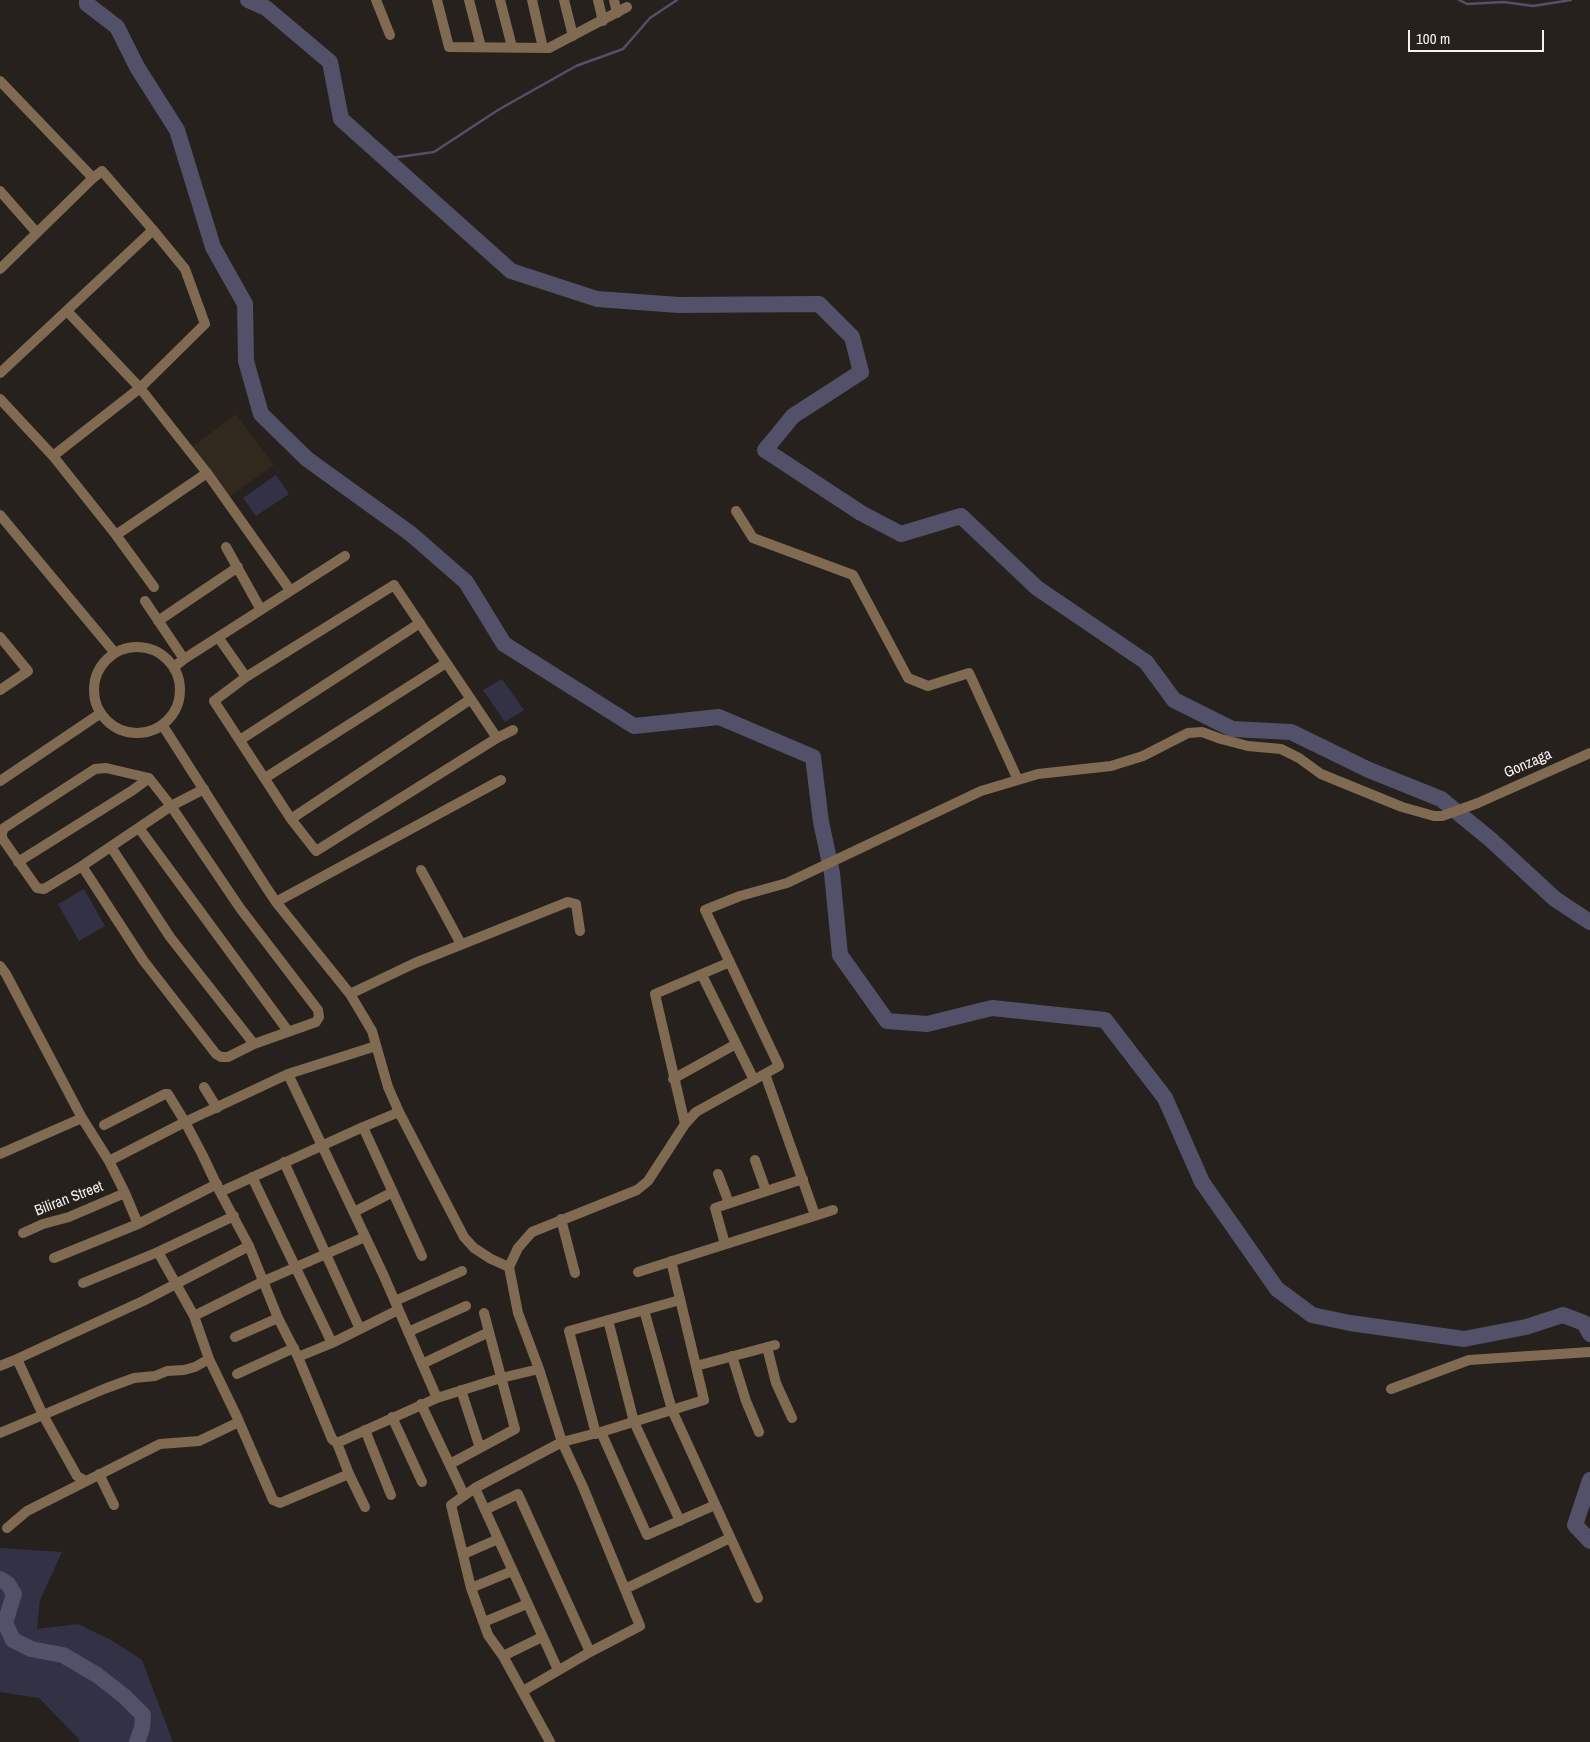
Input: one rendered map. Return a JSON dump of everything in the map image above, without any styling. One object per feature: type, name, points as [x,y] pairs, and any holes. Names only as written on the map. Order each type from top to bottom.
[{"type":"street","points":[[376,0],[390,35]]},
{"type":"street","points":[[437,0],[449,47],[549,48],[604,21],[627,7]]},
{"type":"street","points":[[469,0],[481,47]]},
{"type":"street","points":[[500,0],[512,47]]},
{"type":"street","points":[[532,0],[543,48]]},
{"type":"street","points":[[564,0],[573,36]]},
{"type":"street","points":[[598,0],[604,21]]},
{"type":"street","points":[[614,0],[617,13]]},
{"type":"street","points":[[0,81],[93,178]]},
{"type":"street","points":[[0,269],[102,171],[186,269],[205,324],[140,388],[53,456]]},
{"type":"street","points":[[0,191],[37,233]]},
{"type":"street","points":[[0,373],[153,230]]},
{"type":"street","points":[[67,311],[140,388],[207,473],[290,590]]},
{"type":"street","points":[[0,399],[53,456],[116,535],[154,587]]},
{"type":"street","points":[[116,535],[207,473]]},
{"type":"street","points":[[523,1690],[640,1626],[583,1487],[562,1442],[539,1369],[518,1313],[509,1266],[518,1248],[532,1232],[560,1219],[637,1190],[648,1181],[685,1124],[696,1112],[779,1066],[705,910],[740,896],[787,883],[982,791],[1018,780],[968,673],[928,686],[908,678],[853,575],[753,538],[736,511]]},
{"type":"street","points":[[0,515],[115,653]]},
{"type":"street","points":[[226,547],[261,610]]},
{"type":"street","points":[[174,667],[345,556]]},
{"type":"street","points":[[158,621],[238,567]]},
{"type":"street","points":[[497,738],[394,585],[246,677],[214,701],[291,819],[316,851],[497,738],[513,730]]},
{"type":"street","points":[[144,601],[184,659]]},
{"type":"street","points":[[240,740],[420,623]]},
{"type":"street","points":[[0,637],[28,671],[0,690]]},
{"type":"street","points":[[218,637],[246,677]]},
{"type":"street","points":[[143,647],[161,654],[174,667],[180,681],[180,699],[173,714],[163,726],[148,732],[134,733],[120,730],[108,722],[101,713],[96,702],[94,687],[97,674],[103,664],[115,653],[128,648],[143,647]]},
{"type":"street","points":[[265,778],[446,663]]},
{"type":"street","points":[[291,819],[471,699]]},
{"type":"street","points":[[0,781],[101,713]]},
{"type":"street","points":[[163,726],[276,902],[350,994],[372,1031],[388,1087],[464,1237],[474,1248],[491,1259],[509,1266]]},
{"type":"street","name":"Gonzaga","points":[[1018,780],[1038,774],[1110,766],[1143,756],[1188,733],[1202,732],[1248,746],[1281,749],[1299,758],[1321,774],[1426,815],[1442,816],[1590,753]]},
{"type":"street","points":[[82,866],[143,960],[216,1054],[221,1057],[228,1057],[254,1044],[316,1022],[319,1017],[318,1010],[240,908],[171,806],[149,778],[106,768],[95,769],[4,828],[2,838],[37,888],[44,889],[82,866],[171,806],[204,789]]},
{"type":"street","points":[[18,862],[149,778]]},
{"type":"street","points":[[276,902],[501,780]]},
{"type":"street","points":[[139,828],[288,1031]]},
{"type":"street","points":[[111,847],[170,937],[254,1044]]},
{"type":"street","points":[[422,870],[461,944]]},
{"type":"street","points":[[350,994],[415,963],[568,902],[576,904],[580,931]]},
{"type":"street","points":[[685,1124],[673,1079],[655,994],[730,962]]},
{"type":"street","points":[[0,966],[82,1118],[109,1161],[138,1224]]},
{"type":"street","points":[[702,974],[754,1080]]},
{"type":"street","points":[[673,1079],[736,1044]]},
{"type":"street","points":[[109,1161],[185,1122],[288,1074],[376,1046]]},
{"type":"street","points":[[288,1074],[354,1212],[437,1398]]},
{"type":"street","points":[[765,1074],[815,1215]]},
{"type":"street","points":[[204,1087],[218,1108]]},
{"type":"street","points":[[104,1125],[168,1094],[185,1122],[249,1246],[278,1318],[296,1352],[332,1439],[337,1443],[364,1507]]},
{"type":"street","points":[[54,1258],[138,1224],[218,1188],[252,1177],[400,1112]]},
{"type":"street","points":[[0,1154],[82,1118]]},
{"type":"street","points":[[364,1127],[422,1256]]},
{"type":"street","points":[[755,1160],[766,1191]]},
{"type":"street","points":[[284,1162],[360,1328]]},
{"type":"street","points":[[718,1174],[729,1204]]},
{"type":"street","points":[[252,1177],[332,1342]]},
{"type":"street","points":[[725,1244],[715,1208],[803,1179]]},
{"type":"street","points":[[354,1212],[393,1192]]},
{"type":"street","name":"Biliran Street","points":[[23,1233],[43,1224],[69,1217],[125,1193]]},
{"type":"street","points":[[638,1272],[833,1210]]},
{"type":"street","points":[[83,1283],[158,1252],[234,1216]]},
{"type":"street","points":[[560,1219],[574,1274]]},
{"type":"street","points":[[194,1316],[264,1281],[365,1237]]},
{"type":"street","points":[[0,1366],[97,1322],[249,1246]]},
{"type":"street","points":[[158,1252],[194,1316],[209,1359],[273,1500],[280,1503],[349,1474]]},
{"type":"street","points":[[550,1742],[523,1690],[488,1635],[471,1588],[451,1505],[475,1488],[562,1442],[599,1433],[704,1400],[671,1261]]},
{"type":"street","points":[[237,1374],[296,1352],[332,1342],[462,1271]]},
{"type":"street","points":[[680,1300],[569,1331],[599,1433],[648,1535],[715,1505]]},
{"type":"street","points":[[408,1332],[466,1306]]},
{"type":"street","points":[[644,1310],[672,1410],[758,1598]]},
{"type":"street","points":[[450,1464],[515,1429],[484,1314]]},
{"type":"street","points":[[235,1337],[278,1318]]},
{"type":"street","points":[[608,1320],[634,1422],[680,1521]]},
{"type":"street","points":[[422,1364],[489,1332]]},
{"type":"street","points":[[696,1366],[771,1346],[776,1383],[792,1418]]},
{"type":"street","points":[[1391,1389],[1469,1360],[1590,1352]]},
{"type":"street","points":[[732,1356],[746,1401],[759,1432]]},
{"type":"street","points":[[17,1359],[43,1415],[76,1476],[86,1481]]},
{"type":"street","points":[[0,1434],[134,1378],[155,1376],[167,1371],[184,1370],[195,1367],[209,1359]]},
{"type":"street","points":[[337,1443],[437,1398],[501,1378],[539,1369]]},
{"type":"street","points":[[461,1390],[480,1448]]},
{"type":"street","points":[[422,1404],[464,1495]]},
{"type":"street","points":[[392,1417],[422,1482]]},
{"type":"street","points":[[8,1528],[27,1511],[160,1444],[199,1441],[239,1422]]},
{"type":"street","points":[[365,1430],[391,1495]]},
{"type":"street","points":[[99,1474],[114,1505]]},
{"type":"street","points":[[475,1488],[558,1670]]},
{"type":"street","points":[[485,1510],[518,1494],[590,1652]]},
{"type":"street","points":[[625,1589],[730,1538]]},
{"type":"street","points":[[464,1554],[498,1539]]},
{"type":"street","points":[[471,1588],[512,1571]]},
{"type":"street","points":[[484,1622],[527,1604]]},
{"type":"street","points":[[503,1656],[542,1637]]},
{"type":"shaded area","points":[[236,414],[274,465],[229,497],[192,447]]},
{"type":"shaded area","points":[[276,475],[289,494],[256,516],[243,498]]},
{"type":"shaded area","points":[[502,679],[524,710],[505,722],[483,690]]},
{"type":"shaded area","points":[[84,889],[105,926],[79,941],[58,904]]},
{"type":"shaded area","points":[[0,1548],[62,1552],[40,1600],[37,1629],[78,1624],[111,1640],[142,1660],[173,1742],[79,1742],[79,1739],[39,1698],[0,1692]]},
{"type":"waterway","points":[[87,0],[87,4],[117,27],[137,67],[177,130],[213,247],[245,304],[246,361],[261,414],[307,459],[411,534],[466,582],[504,644],[634,726],[719,717],[813,757],[821,822],[832,873],[840,955],[887,1021],[927,1024],[992,1008],[1105,1020],[1165,1098],[1202,1182],[1244,1242],[1277,1289],[1312,1315],[1350,1323],[1464,1339],[1526,1327],[1563,1315],[1584,1323],[1590,1334]]},
{"type":"waterway","points":[[248,0],[266,8],[330,62],[341,119],[511,271],[597,299],[679,305],[819,304],[852,337],[861,372],[793,416],[765,450],[861,513],[901,534],[961,516],[1037,588],[1146,662],[1174,700],[1232,729],[1291,732],[1369,770],[1441,799],[1490,839],[1555,899],[1590,922]]},
{"type":"waterway","points":[[385,159],[434,152],[498,110],[576,66],[623,49],[650,18],[677,0]]},
{"type":"waterway","points":[[1459,0],[1467,4],[1504,2],[1533,6],[1571,0]]},
{"type":"waterway","points":[[1590,1480],[1575,1525],[1590,1541]]},
{"type":"waterway","points":[[0,1579],[8,1584],[14,1594],[5,1623],[13,1640],[31,1649],[63,1655],[97,1675],[124,1696],[143,1715],[142,1728],[137,1742]]}]
